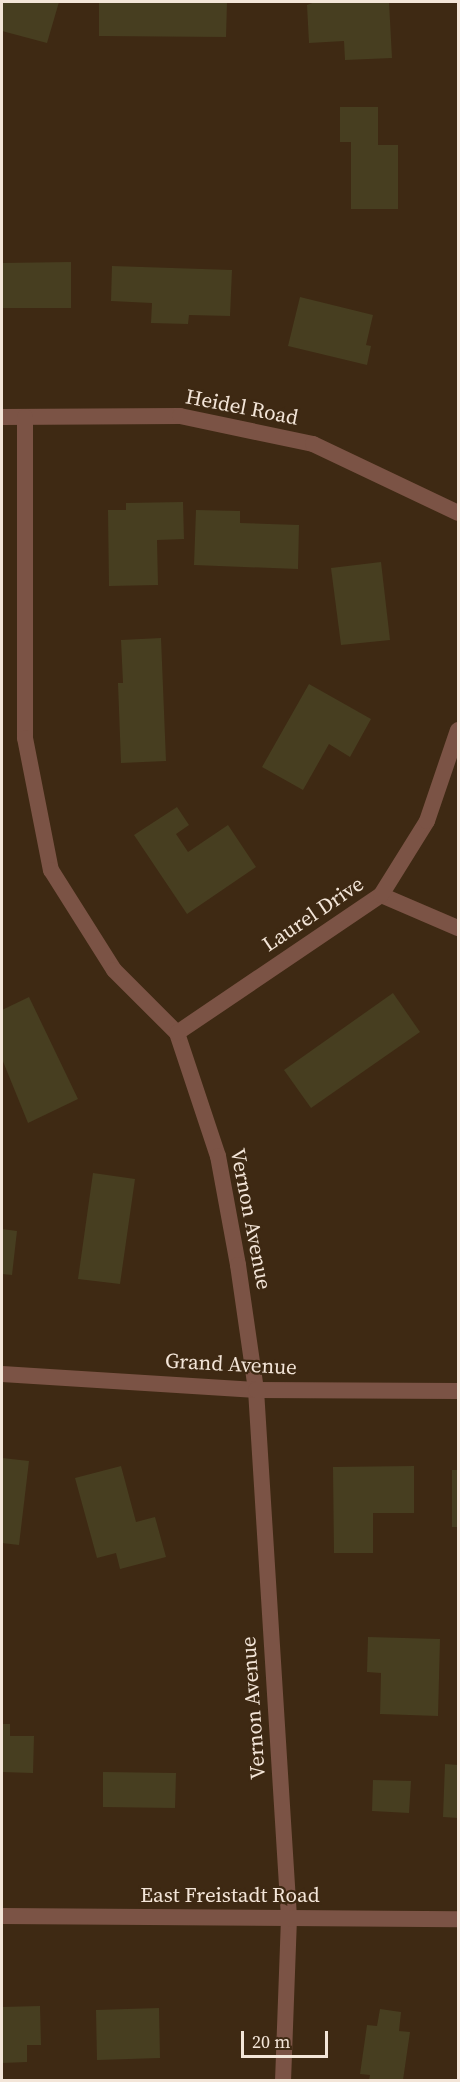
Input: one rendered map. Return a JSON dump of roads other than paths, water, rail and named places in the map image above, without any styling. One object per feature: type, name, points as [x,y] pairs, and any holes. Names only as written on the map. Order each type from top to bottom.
[{"type":"street","name":"Heidel Road","points":[[2,417],[180,416],[313,444],[459,513]]},
{"type":"street","name":"Vernon Avenue","points":[[25,417],[25,738],[51,870],[114,970],[177,1033],[218,1156],[256,1390],[289,1918],[282,2080]]},
{"type":"street","name":"Laurel Drive","points":[[177,1033],[381,895],[427,821],[459,730]]},
{"type":"street","points":[[381,895],[459,928]]},
{"type":"street","name":"Grand Avenue","points":[[2,1374],[256,1390],[459,1391]]},
{"type":"street","name":"East Freistadt Road","points":[[2,1916],[459,1918]]}]
